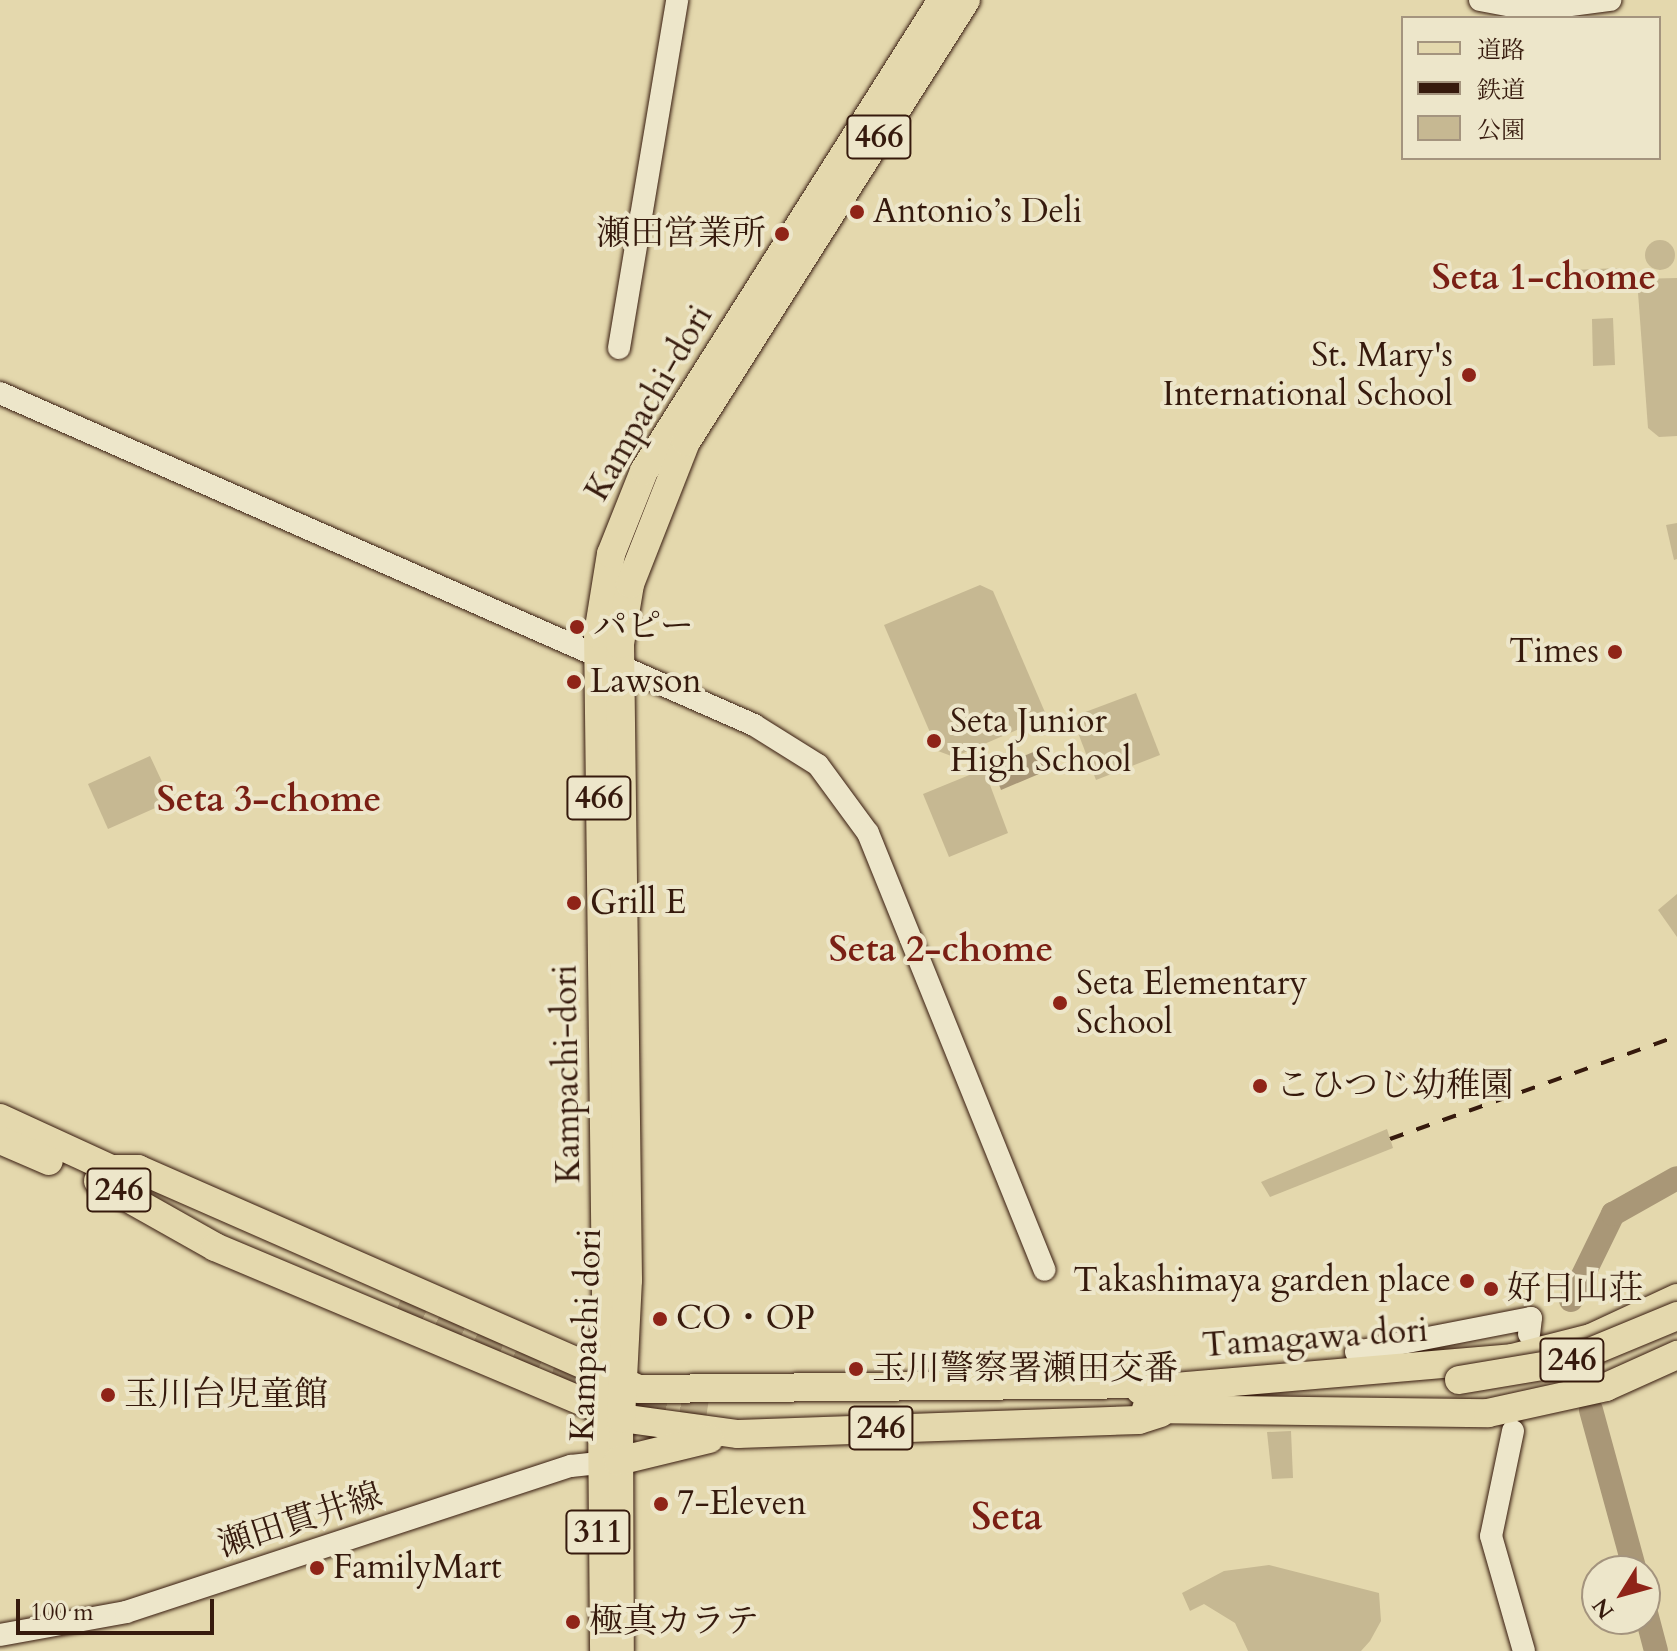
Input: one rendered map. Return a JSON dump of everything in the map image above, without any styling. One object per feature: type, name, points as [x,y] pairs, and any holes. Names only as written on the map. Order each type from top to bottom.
[{"type":"highway","name":"Kampachi-dori","points":[[783,269],[942,0]]},
{"type":"highway","name":"Kampachi-dori","points":[[614,1381],[605,1335],[609,662],[605,583],[630,498],[966,0]]},
{"type":"highway","name":"Kampachi dori","points":[[609,662],[614,1381],[611,1416]]},
{"type":"highway","name":"246","points":[[0,1118],[104,1175],[215,1247],[520,1382],[611,1416],[705,1409]]},
{"type":"highway","name":"246","points":[[0,1140],[104,1175],[242,1236]]},
{"type":"highway","name":"246","points":[[104,1175],[138,1169],[614,1381],[705,1409],[738,1434],[1139,1420],[1161,1413]]},
{"type":"highway","name":"Tamagawa dori","points":[[705,1409],[1156,1384],[1308,1380],[1541,1352],[1677,1298]]},
{"type":"highway","name":"246","points":[[1308,1380],[1461,1389],[1566,1362],[1677,1316]]},
{"type":"highway","points":[[570,1362],[592,1354],[605,1335]]},
{"type":"highway","name":"246","points":[[1309,1408],[1461,1389],[1570,1380],[1677,1336]]},
{"type":"highway","points":[[520,1382],[540,1370],[535,1345]]},
{"type":"highway","name":"Tamagawa dori","points":[[705,1409],[1136,1406],[1161,1413],[1309,1408],[1378,1415],[1521,1409],[1606,1387],[1677,1355]]},
{"type":"highway","points":[[608,1462],[738,1434]]},
{"type":"main road","name":"Kampachi dori","points":[[602,1651],[611,1416]]},
{"type":"main road","name":"Kampachi dori","points":[[608,1462],[622,1651]]},
{"type":"street","points":[[619,348],[677,0]]},
{"type":"street","points":[[1480,0],[1533,10],[1610,0]]},
{"type":"street","points":[[0,393],[784,740],[840,788],[868,833],[1045,1270]]},
{"type":"street","points":[[1356,1352],[1531,1318],[1529,1334]]},
{"type":"street","points":[[1513,1431],[1491,1536],[1524,1651]]},
{"type":"street","name":"瀬田貫井線","points":[[0,1635],[126,1612],[388,1527],[608,1462]]},
{"type":"green space","points":[[1660,240],[1671,244],[1675,255],[1671,266],[1660,270],[1649,266],[1645,255],[1649,244]]},
{"type":"green space","points":[[1619,268],[1620,290],[1574,291],[1573,270]]},
{"type":"green space","points":[[1677,278],[1677,436],[1659,437],[1648,428],[1637,279]]},
{"type":"green space","points":[[1613,318],[1615,365],[1593,366],[1592,319]]},
{"type":"green space","points":[[1677,523],[1677,559],[1674,560],[1666,525]]},
{"type":"green space","points":[[980,585],[993,591],[1047,717],[954,757],[938,751],[884,625]]},
{"type":"green space","points":[[1136,693],[1160,755],[1096,780],[1072,717]]},
{"type":"green space","points":[[150,756],[171,801],[108,829],[88,784]]},
{"type":"green space","points":[[984,769],[1008,833],[949,857],[923,794]]},
{"type":"green space","points":[[1677,894],[1677,937],[1658,910]]},
{"type":"green space","points":[[1387,1129],[1393,1148],[1270,1197],[1261,1182]]},
{"type":"green space","points":[[1291,1431],[1293,1478],[1272,1479],[1267,1432]]},
{"type":"green space","points":[[1269,1565],[1379,1593],[1381,1621],[1370,1641],[1361,1651],[1248,1651],[1235,1623],[1204,1604],[1190,1611],[1182,1593],[1224,1571]]},
{"type":"shaded area","points":[[1038,750],[1046,771],[1001,790],[993,769]]},
{"type":"waterway","points":[[1571,1300],[1613,1214],[1677,1178]]},
{"type":"waterway","points":[[1591,1410],[1631,1555]]},
{"type":"waterway","points":[[1652,1635],[1656,1651]]},
{"type":"tunnel","points":[[401,1299],[560,1371],[621,1389]]},
{"type":"tunnel","points":[[597,1397],[707,1413]]},
{"type":"railway","points":[[1390,1139],[1677,1036]]},
{"type":"place","name":"Antonio’s Deli","points":[[857,212]]},
{"type":"place","name":"瀬田営業所","points":[[782,234]]},
{"type":"place","name":"St. Mary's International School","points":[[1469,375]]},
{"type":"place","name":"パピー","points":[[577,627]]},
{"type":"place","name":"Times","points":[[1615,652]]},
{"type":"place","name":"Lawson","points":[[574,682]]},
{"type":"place","name":"Seta Junior High School","points":[[934,741]]},
{"type":"place","name":"Grill E","points":[[574,903]]},
{"type":"place","name":"Seta Elementary School","points":[[1060,1003]]},
{"type":"place","name":"こひつじ幼稚園","points":[[1260,1086]]},
{"type":"place","name":"Takashimaya garden place","points":[[1467,1281]]},
{"type":"place","name":"好日山荘","points":[[1491,1289]]},
{"type":"place","name":"CO・OP","points":[[660,1319]]},
{"type":"place","name":"玉川警察署瀬田交番","points":[[856,1369]]},
{"type":"place","name":"玉川台児童館","points":[[108,1395]]},
{"type":"place","name":"7-Eleven","points":[[661,1504]]},
{"type":"place","name":"FamilyMart","points":[[317,1568]]},
{"type":"place","name":"極真カラテ","points":[[573,1622]]},
{"type":"district","name":"Seta 1-chome","points":[[1544,278]]},
{"type":"district","name":"Seta 3-chome","points":[[269,800]]},
{"type":"district","name":"Seta 2-chome","points":[[941,950]]},
{"type":"district","name":"Seta","points":[[1007,1518]]}]
